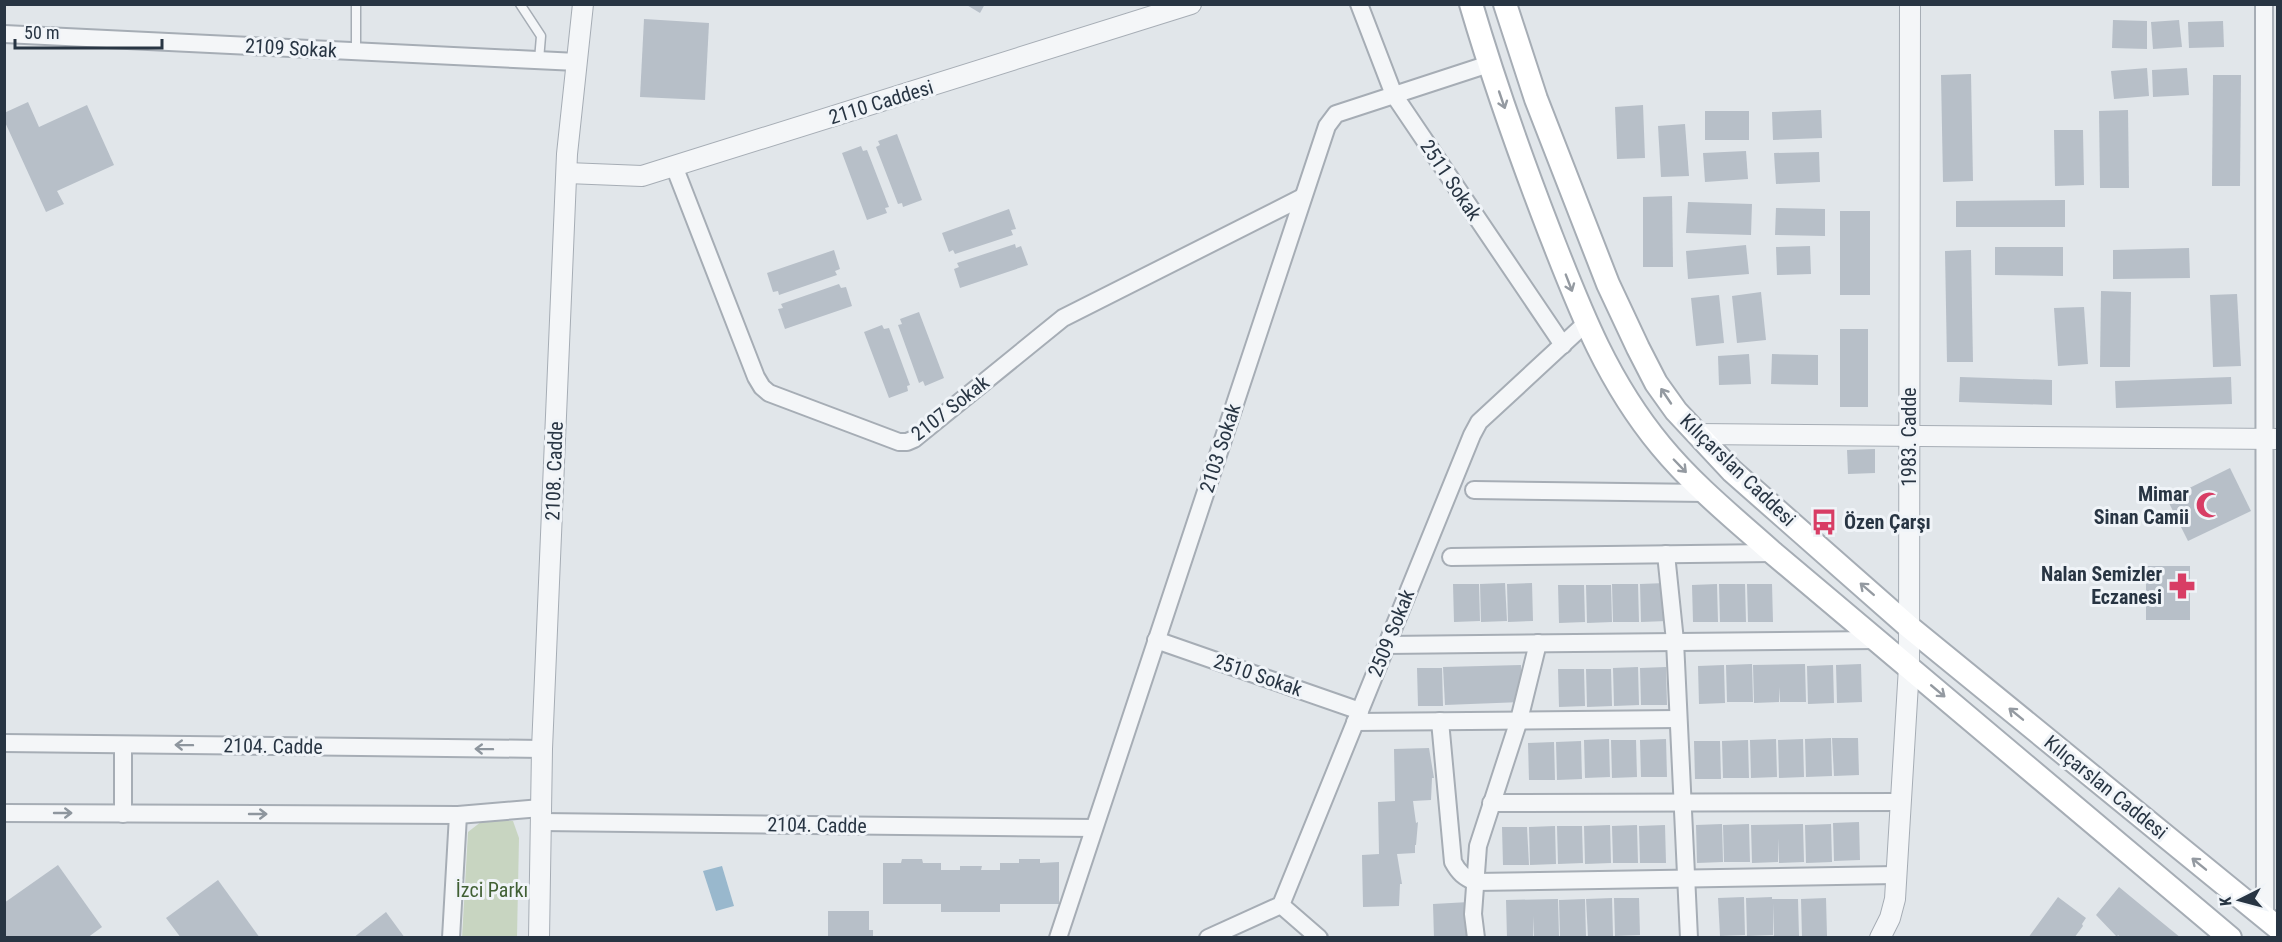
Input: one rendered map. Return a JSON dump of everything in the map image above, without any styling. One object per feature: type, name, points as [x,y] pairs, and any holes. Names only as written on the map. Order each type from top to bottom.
[{"type":"main road","name":"Kılıçarslan Caddesi","points":[[1471,4],[1530,183],[1585,324],[1611,373],[1661,446],[1706,493],[1773,553],[2229,938]]},
{"type":"main road","name":"Kılıçarslan Caddesi","points":[[1509,9],[1540,110],[1608,284],[1656,383],[1676,411],[1732,471],[1908,626],[2271,923]]},
{"type":"street","name":"2108. Cadde","points":[[538,938],[542,749],[567,172],[583,4]]},
{"type":"street","name":"2110 Caddesi","points":[[567,172],[637,177],[1191,4]]},
{"type":"street","name":"2511 Sokak","points":[[1359,4],[1394,95],[1563,345]]},
{"type":"street","name":"1983. Cadde","points":[[1880,938],[1890,918],[1895,899],[1909,667],[1910,4]]},
{"type":"street","points":[[2264,4],[2271,439],[2271,923]]},
{"type":"street","name":"2109 Sokak","points":[[4,34],[577,62]]},
{"type":"street","name":"2103 Sokak","points":[[1058,938],[1331,119],[1336,114],[1489,64]]},
{"type":"street","name":"2107 Sokak","points":[[674,166],[756,377],[762,387],[769,393],[899,442],[914,439],[1063,318],[1304,197]]},
{"type":"street","name":"2509 Sokak","points":[[1281,904],[1475,428],[1585,324]]},
{"type":"street","points":[[1696,434],[2271,439]]},
{"type":"street","points":[[1474,490],[1706,493]]},
{"type":"street","points":[[1451,557],[1773,553]]},
{"type":"street","points":[[1666,554],[1675,640],[1689,938]]},
{"type":"street","name":"2510 Sokak","points":[[1156,640],[1358,716],[1440,721],[1678,719]]},
{"type":"street","points":[[1386,645],[1675,640],[1875,640]]},
{"type":"street","points":[[1476,938],[1473,914],[1478,846],[1519,720],[1538,643]]},
{"type":"street","points":[[1440,721],[1453,862],[1464,878],[1475,882],[1896,875]]},
{"type":"street","name":"2104. Cadde","points":[[4,743],[542,749]]},
{"type":"street","points":[[123,745],[123,814]]},
{"type":"street","points":[[1491,803],[1901,802]]},
{"type":"street","name":"2104. Cadde","points":[[4,813],[541,815],[1094,828]]},
{"type":"street","points":[[451,938],[458,815]]},
{"type":"street","points":[[1209,938],[1281,904],[1319,938]]},
{"type":"lane","points":[[356,4],[356,51]]},
{"type":"lane","points":[[520,4],[541,36],[539,60]]},
{"type":"green space","name":"İzci Parkı","points":[[486,818],[513,821],[519,838],[517,937],[462,938],[468,832]]},
{"type":"water","points":[[722,866],[734,906],[716,911],[703,871]]},
{"type":"building","points":[[965,4],[985,4],[980,13]]},
{"type":"building","points":[[644,19],[709,23],[705,100],[640,97]]},
{"type":"building","points":[[2113,20],[2147,21],[2147,49],[2112,48]]},
{"type":"building","points":[[2179,20],[2182,47],[2153,49],[2151,22]]},
{"type":"building","points":[[2223,21],[2224,47],[2189,48],[2188,22]]},
{"type":"building","points":[[2147,68],[2149,96],[2114,99],[2111,71]]},
{"type":"building","points":[[2187,68],[2189,95],[2153,97],[2152,70]]},
{"type":"building","points":[[1971,74],[1973,181],[1943,182],[1941,75]]},
{"type":"building","points":[[2213,75],[2241,75],[2240,186],[2212,186]]},
{"type":"building","points":[[28,102],[39,127],[87,105],[114,165],[57,191],[64,204],[46,212],[4,120],[4,113]]},
{"type":"building","points":[[1643,105],[1645,158],[1617,159],[1615,107]]},
{"type":"building","points":[[1821,110],[1822,138],[1773,140],[1772,112]]},
{"type":"building","points":[[2128,110],[2129,188],[2100,188],[2099,111]]},
{"type":"building","points":[[1705,111],[1749,111],[1749,140],[1705,140]]},
{"type":"building","points":[[1685,124],[1689,176],[1661,177],[1658,126]]},
{"type":"building","points":[[2054,130],[2083,130],[2084,185],[2055,186]]},
{"type":"building","points":[[897,134],[922,200],[903,207],[902,203],[898,204],[876,147],[880,145],[878,141]]},
{"type":"building","points":[[861,146],[863,151],[867,150],[889,207],[885,208],[887,213],[867,220],[842,153]]},
{"type":"building","points":[[1746,151],[1748,179],[1705,182],[1703,153]]},
{"type":"building","points":[[1819,152],[1820,182],[1776,184],[1774,153]]},
{"type":"building","points":[[1672,196],[1673,267],[1643,267],[1643,197]]},
{"type":"building","points":[[2065,200],[2065,227],[1956,227],[1956,201]]},
{"type":"building","points":[[1688,202],[1752,204],[1751,235],[1686,233]]},
{"type":"building","points":[[1776,208],[1825,209],[1825,236],[1775,235]]},
{"type":"building","points":[[1009,209],[1016,229],[1011,230],[1013,235],[955,254],[953,250],[949,252],[942,233]]},
{"type":"building","points":[[1840,211],[1870,211],[1870,295],[1840,295]]},
{"type":"building","points":[[1015,244],[1016,248],[1021,246],[1028,265],[960,288],[954,269],[959,267],[957,263]]},
{"type":"building","points":[[1746,245],[1749,274],[1688,279],[1686,251]]},
{"type":"building","points":[[1810,246],[1811,274],[1777,275],[1776,247]]},
{"type":"building","points":[[1995,247],[2063,247],[2063,276],[1995,275]]},
{"type":"building","points":[[2189,248],[2190,278],[2113,279],[2113,250]]},
{"type":"building","points":[[834,250],[840,269],[835,271],[837,275],[779,295],[778,291],[773,292],[767,273]]},
{"type":"building","points":[[1971,250],[1973,362],[1947,362],[1945,251]]},
{"type":"building","points":[[839,284],[841,288],[846,287],[852,306],[785,329],[778,309],[783,308],[781,304]]},
{"type":"building","points":[[2101,291],[2131,292],[2130,367],[2100,367]]},
{"type":"building","points":[[1761,292],[1766,340],[1737,343],[1732,296]]},
{"type":"building","points":[[2237,294],[2241,366],[2213,367],[2210,295]]},
{"type":"building","points":[[1719,295],[1724,343],[1696,346],[1691,298]]},
{"type":"building","points":[[2084,307],[2088,364],[2058,366],[2054,308]]},
{"type":"building","points":[[919,312],[944,378],[925,386],[923,381],[919,383],[898,325],[902,324],[900,319]]},
{"type":"building","points":[[882,325],[884,329],[889,328],[910,385],[907,386],[908,391],[889,398],[864,332]]},
{"type":"building","points":[[1840,329],[1868,329],[1868,407],[1840,407]]},
{"type":"building","points":[[1749,354],[1751,384],[1719,385],[1718,356]]},
{"type":"building","points":[[1772,354],[1818,355],[1818,385],[1771,384]]},
{"type":"building","points":[[1960,377],[2052,380],[2052,405],[1959,402]]},
{"type":"building","points":[[2231,377],[2232,404],[2116,408],[2115,381]]},
{"type":"building","points":[[1875,449],[1875,473],[1848,474],[1847,450]]},
{"type":"building","name":"Mimar Sinan Camii","points":[[2230,468],[2251,511],[2188,541],[2167,499]]},
{"type":"building","points":[[2146,566],[2190,566],[2190,620],[2146,620]]},
{"type":"building","points":[[1505,583],[1507,621],[1481,622],[1480,584]]},
{"type":"building","points":[[1532,583],[1533,621],[1508,622],[1507,584]]},
{"type":"building","points":[[1666,583],[1667,621],[1641,622],[1640,584]]},
{"type":"building","points":[[1453,584],[1479,584],[1480,621],[1454,622]]},
{"type":"building","points":[[1612,584],[1638,584],[1639,622],[1613,622]]},
{"type":"building","points":[[1717,584],[1718,622],[1693,622],[1692,585]]},
{"type":"building","points":[[1719,584],[1745,584],[1746,622],[1720,622]]},
{"type":"building","points":[[1747,584],[1772,584],[1773,622],[1748,622]]},
{"type":"building","points":[[1558,585],[1584,585],[1585,622],[1559,623]]},
{"type":"building","points":[[1586,585],[1611,585],[1612,622],[1587,623]]},
{"type":"building","points":[[1752,664],[1753,702],[1727,702],[1726,665]]},
{"type":"building","points":[[1805,664],[1806,702],[1780,702],[1780,687],[1779,702],[1754,703],[1753,665]]},
{"type":"building","points":[[1861,664],[1862,702],[1837,703],[1836,665]]},
{"type":"building","points":[[1521,665],[1522,702],[1445,705],[1443,667]]},
{"type":"building","points":[[1724,665],[1725,703],[1699,704],[1698,666]]},
{"type":"building","points":[[1833,665],[1834,703],[1808,704],[1807,666]]},
{"type":"building","points":[[1638,667],[1639,705],[1614,706],[1613,668]]},
{"type":"building","points":[[1666,667],[1667,705],[1641,705],[1640,668]]},
{"type":"building","points":[[1417,668],[1442,668],[1443,706],[1418,706]]},
{"type":"building","points":[[1558,669],[1584,669],[1585,706],[1559,707]]},
{"type":"building","points":[[1586,669],[1611,669],[1612,706],[1587,707]]},
{"type":"building","points":[[1831,738],[1832,776],[1806,777],[1805,739]]},
{"type":"building","points":[[1832,738],[1858,738],[1859,775],[1834,776]]},
{"type":"building","points":[[1609,739],[1610,777],[1585,778],[1584,740]]},
{"type":"building","points":[[1666,739],[1667,777],[1641,777],[1640,740]]},
{"type":"building","points":[[1776,739],[1777,777],[1751,778],[1750,740]]},
{"type":"building","points":[[1803,739],[1804,777],[1779,778],[1778,740]]},
{"type":"building","points":[[1611,740],[1636,740],[1637,777],[1612,778]]},
{"type":"building","points":[[1748,740],[1749,778],[1723,778],[1722,741]]},
{"type":"building","points":[[1581,741],[1582,779],[1557,780],[1556,742]]},
{"type":"building","points":[[1694,741],[1720,741],[1721,779],[1695,779]]},
{"type":"building","points":[[1554,742],[1555,780],[1529,780],[1528,743]]},
{"type":"building","points":[[1429,748],[1434,778],[1432,778],[1431,800],[1413,801],[1416,823],[1418,822],[1415,853],[1397,854],[1402,884],[1400,884],[1399,906],[1363,907],[1362,855],[1379,854],[1378,802],[1395,801],[1394,749]]},
{"type":"building","points":[[1859,822],[1860,860],[1834,861],[1833,823]]},
{"type":"building","points":[[1722,824],[1723,862],[1697,863],[1696,825]]},
{"type":"building","points":[[1749,824],[1750,862],[1724,862],[1723,825]]},
{"type":"building","points":[[1803,824],[1804,862],[1779,863],[1778,838],[1778,862],[1752,863],[1751,825]]},
{"type":"building","points":[[1831,824],[1832,862],[1806,863],[1805,825]]},
{"type":"building","points":[[1610,825],[1611,863],[1585,864],[1584,826]]},
{"type":"building","points":[[1637,825],[1638,863],[1613,863],[1612,826]]},
{"type":"building","points":[[1665,825],[1666,863],[1640,863],[1639,826]]},
{"type":"building","points":[[1555,826],[1556,864],[1530,865],[1529,827]]},
{"type":"building","points":[[1557,826],[1582,826],[1583,863],[1558,864]]},
{"type":"building","points":[[1502,827],[1527,827],[1529,865],[1503,865]]},
{"type":"building","points":[[902,859],[922,859],[923,863],[941,863],[941,870],[960,870],[960,866],[982,866],[981,870],[1000,870],[1000,863],[1019,863],[1019,859],[1040,859],[1040,863],[1059,862],[1059,904],[1000,904],[1000,912],[941,912],[941,904],[883,904],[883,863],[901,863]]},
{"type":"building","points":[[58,865],[102,927],[87,938],[4,938],[4,903]]},
{"type":"building","points":[[218,880],[260,938],[181,938],[166,918]]},
{"type":"building","points":[[2119,887],[2181,938],[2121,938],[2118,935],[2117,937],[2096,915]]},
{"type":"building","points":[[1744,897],[1745,935],[1720,936],[1718,898]]},
{"type":"building","points":[[1772,897],[1772,899],[1798,899],[1799,936],[1774,937],[1773,903],[1773,935],[1747,936],[1746,898]]},
{"type":"building","points":[[2058,897],[2086,918],[2083,926],[2074,938],[2028,938]]},
{"type":"building","points":[[1612,898],[1613,936],[1588,937],[1586,899]]},
{"type":"building","points":[[1614,898],[1639,898],[1640,935],[1615,936]]},
{"type":"building","points":[[1826,898],[1827,936],[1802,937],[1801,899]]},
{"type":"building","points":[[1558,899],[1559,937],[1534,938],[1533,916],[1533,937],[1507,938],[1506,900]]},
{"type":"building","points":[[1585,899],[1586,937],[1560,937],[1559,900]]},
{"type":"building","points":[[1469,902],[1471,938],[1434,938],[1433,904]]},
{"type":"building","points":[[828,911],[869,911],[869,930],[873,930],[873,938],[828,938]]},
{"type":"building","points":[[386,912],[405,938],[353,938]]},
{"type":"place","name":"Mimar Sinan Camii","points":[[2209,505]]},
{"type":"place","name":"Özen Çarşı","points":[[1824,522]]},
{"type":"place","name":"Nalan Semizler Eczanesi","points":[[2182,586]]}]
